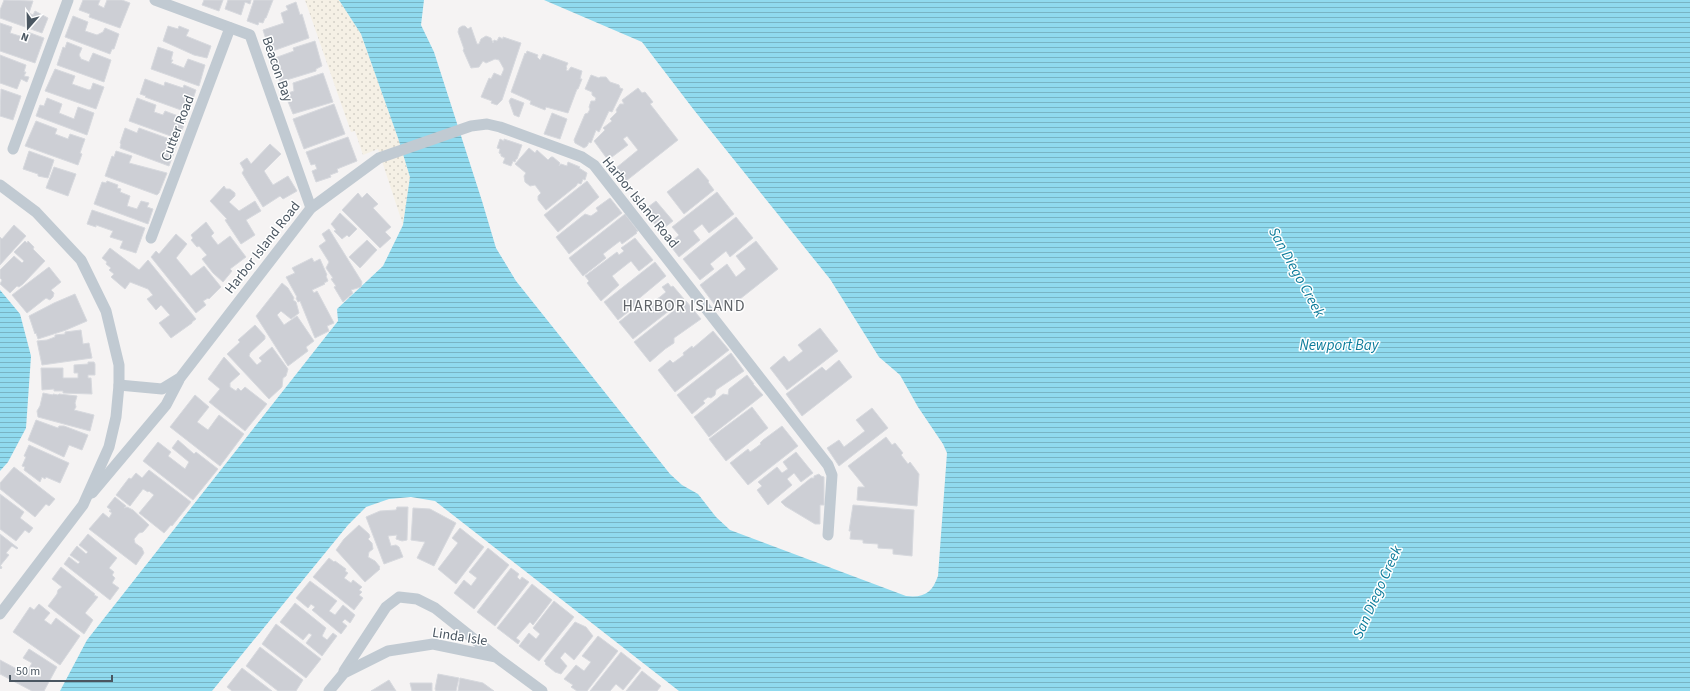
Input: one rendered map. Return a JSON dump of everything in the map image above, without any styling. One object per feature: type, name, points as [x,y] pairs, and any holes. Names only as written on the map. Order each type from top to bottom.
[{"type":"street","points":[[13,149],[68,0]]},
{"type":"street","name":"Beacon Bay","points":[[155,0],[250,35],[311,208]]},
{"type":"street","name":"Cutter Road","points":[[151,238],[230,28]]},
{"type":"street","name":"Harbor Island Road","points":[[83,505],[166,405],[180,378],[311,208],[378,158],[471,126],[487,124],[500,127],[582,157],[594,165],[828,465],[832,475],[828,535]]},
{"type":"street","points":[[0,185],[36,212],[81,260],[106,311],[119,365],[116,417],[110,447],[83,505],[0,614]]},
{"type":"street","name":"Harbor Island Road","points":[[119,385],[162,389],[180,378]]},
{"type":"street","points":[[344,672],[386,607],[399,598],[417,599],[435,608],[496,657]]},
{"type":"street","name":"Linda Isle","points":[[328,691],[344,672],[388,651],[433,644],[496,657],[542,691]]},
{"type":"sand","points":[[305,0],[339,0],[361,34],[398,138],[410,177],[403,225],[378,149],[363,155],[355,131],[351,132]]},
{"type":"water","name":"Newport Bay","points":[[339,0],[424,0],[421,25],[434,52],[496,248],[516,281],[670,474],[682,485],[698,494],[716,517],[730,530],[906,596],[918,596],[926,593],[933,587],[938,576],[947,453],[943,444],[918,407],[900,375],[879,357],[830,279],[694,110],[642,42],[544,0],[1690,0],[1690,691],[679,691],[435,501],[411,497],[389,499],[366,507],[348,525],[212,691],[60,691],[87,640],[338,321],[337,309],[383,266],[403,225],[410,177],[398,138],[361,34]]},
{"type":"water","points":[[0,290],[20,314],[31,356],[26,428],[8,462],[0,471]]},
{"type":"building","points":[[4,0],[33,1],[29,13],[33,15],[35,11],[48,18],[42,33],[0,18],[0,10]]},
{"type":"building","points":[[83,0],[100,0],[98,5],[104,8],[107,0],[122,0],[130,3],[120,28],[89,17],[90,14],[79,10]]},
{"type":"building","points":[[204,0],[223,0],[219,11],[202,5]]},
{"type":"building","points":[[228,0],[251,0],[250,4],[245,2],[241,15],[225,9]]},
{"type":"building","points":[[254,0],[273,0],[263,23],[259,22],[258,25],[247,21]]},
{"type":"building","points":[[296,2],[300,15],[302,14],[309,38],[270,52],[263,30],[284,23],[281,13],[288,10],[286,6]]},
{"type":"building","points":[[73,16],[88,22],[85,31],[97,35],[103,32],[105,28],[119,34],[114,49],[112,49],[110,54],[65,37]]},
{"type":"building","points":[[0,23],[12,27],[10,33],[23,37],[25,31],[44,38],[35,63],[0,51]]},
{"type":"building","points":[[168,26],[178,29],[179,26],[189,30],[186,36],[211,46],[207,58],[194,55],[163,41]]},
{"type":"building","points":[[465,26],[468,29],[471,27],[477,44],[479,44],[481,39],[486,36],[491,38],[493,43],[494,40],[497,41],[499,37],[503,39],[503,37],[521,43],[502,100],[497,105],[491,103],[492,101],[481,97],[489,78],[491,79],[494,73],[501,76],[504,69],[499,60],[495,59],[486,63],[483,61],[479,67],[471,68],[463,50],[464,49],[458,32],[459,28]]},
{"type":"building","points":[[315,41],[322,66],[316,69],[316,71],[280,82],[272,59],[294,51],[293,48]]},
{"type":"building","points":[[67,42],[82,48],[79,55],[81,59],[89,62],[93,53],[111,60],[104,82],[57,65],[63,47],[65,48]]},
{"type":"building","points":[[158,47],[173,52],[171,60],[173,60],[171,63],[184,68],[188,59],[205,65],[199,86],[151,69]]},
{"type":"building","points":[[527,51],[538,55],[537,57],[540,60],[543,54],[568,63],[566,70],[568,71],[571,67],[582,71],[580,79],[582,79],[568,113],[546,107],[545,110],[530,104],[531,101],[511,92]]},
{"type":"building","points":[[0,55],[26,65],[24,72],[26,72],[24,76],[29,77],[27,82],[21,79],[17,89],[0,83]]},
{"type":"building","points":[[55,69],[75,76],[72,84],[89,90],[91,89],[93,83],[104,87],[96,109],[45,91]]},
{"type":"building","points":[[323,73],[333,102],[293,114],[285,94],[294,91],[293,83]]},
{"type":"building","points":[[591,75],[599,78],[606,77],[610,82],[619,85],[620,88],[623,89],[612,112],[609,111],[599,132],[596,130],[591,143],[589,142],[584,148],[575,143],[574,140],[585,114],[588,113],[590,109],[589,107],[591,101],[595,101],[596,98],[592,95],[592,92],[585,89]]},
{"type":"building","points":[[145,79],[164,86],[165,82],[183,88],[184,85],[196,90],[189,111],[181,108],[181,110],[140,94]]},
{"type":"building","points":[[638,88],[642,93],[645,92],[653,102],[650,104],[678,140],[626,181],[616,168],[638,150],[627,136],[623,139],[628,145],[608,160],[594,141],[605,130],[603,128],[612,121],[610,119],[617,112],[616,110],[620,104],[624,104],[622,100]]},
{"type":"building","points":[[1,89],[21,96],[13,120],[0,116]]},
{"type":"building","points":[[47,98],[62,104],[59,113],[74,119],[78,107],[94,113],[87,135],[36,116],[40,105],[44,106]]},
{"type":"building","points":[[137,98],[156,105],[154,112],[163,115],[165,111],[186,119],[179,139],[129,121]]},
{"type":"building","points":[[511,98],[524,103],[519,117],[514,115],[509,101]]},
{"type":"building","points":[[334,104],[345,134],[304,149],[293,119]]},
{"type":"building","points":[[552,113],[567,119],[560,139],[544,134]]},
{"type":"building","points":[[36,121],[57,129],[55,134],[68,139],[70,134],[85,139],[78,165],[25,146]]},
{"type":"building","points":[[125,128],[137,133],[139,128],[178,142],[169,166],[120,148],[120,143]]},
{"type":"building","points":[[348,137],[357,161],[337,169],[338,172],[330,175],[331,177],[316,182],[312,171],[317,169],[315,164],[311,165],[306,152]]},
{"type":"building","points":[[500,139],[522,145],[517,159],[515,162],[513,161],[511,166],[503,163],[505,158],[501,156],[499,153],[500,149],[497,148]]},
{"type":"building","points":[[270,144],[281,154],[264,171],[273,185],[288,176],[297,191],[283,199],[280,196],[263,207],[242,173],[244,170],[240,163],[247,158],[251,164]]},
{"type":"building","points":[[529,148],[535,153],[537,150],[548,160],[553,157],[560,163],[559,166],[561,164],[567,166],[568,162],[580,167],[579,168],[587,173],[585,180],[583,179],[581,184],[578,183],[546,210],[538,200],[538,196],[541,193],[535,185],[530,186],[525,182],[524,176],[526,173],[515,164]]},
{"type":"building","points":[[29,151],[54,160],[48,178],[38,176],[38,174],[23,169]]},
{"type":"building","points":[[116,151],[132,156],[129,163],[167,173],[157,195],[105,176],[112,156],[114,157]]},
{"type":"building","points":[[54,167],[76,174],[68,196],[46,188]]},
{"type":"building","points":[[698,168],[709,181],[708,182],[714,190],[684,214],[667,192]]},
{"type":"building","points":[[107,181],[118,185],[117,188],[121,189],[120,192],[130,196],[127,206],[137,209],[141,201],[149,203],[147,207],[153,209],[148,224],[94,204],[102,182],[106,183]]},
{"type":"building","points":[[587,181],[599,197],[558,232],[544,215]]},
{"type":"building","points":[[224,186],[226,189],[230,189],[235,193],[235,196],[229,202],[239,211],[255,201],[261,211],[246,220],[255,235],[241,244],[225,220],[227,219],[210,201]]},
{"type":"building","points":[[717,192],[734,214],[709,233],[702,224],[693,231],[700,240],[679,257],[669,244],[679,235],[672,227]]},
{"type":"building","points":[[358,193],[362,198],[367,193],[378,204],[373,208],[391,227],[385,232],[391,238],[380,248],[342,210]]},
{"type":"building","points":[[610,198],[622,213],[569,254],[556,237],[585,214],[591,216],[598,211],[596,208]]},
{"type":"building","points":[[656,201],[673,221],[660,231],[644,210]]},
{"type":"building","points":[[92,210],[145,228],[136,253],[120,248],[123,241],[110,237],[113,231],[96,225],[96,227],[87,224]]},
{"type":"building","points":[[340,213],[357,229],[349,237],[347,235],[342,239],[334,231],[336,230],[331,224]]},
{"type":"building","points":[[625,214],[638,231],[636,232],[637,233],[622,244],[620,241],[603,254],[606,258],[583,276],[569,258]]},
{"type":"building","points":[[736,217],[753,238],[730,257],[726,251],[710,264],[714,269],[700,280],[683,259]]},
{"type":"building","points":[[206,222],[214,233],[211,236],[218,245],[230,236],[246,257],[230,269],[232,271],[223,282],[213,273],[202,259],[207,255],[191,240],[193,238],[191,235]]},
{"type":"building","points":[[14,225],[26,236],[0,265],[0,237],[2,239]]},
{"type":"building","points":[[329,229],[362,282],[361,287],[351,290],[353,293],[343,302],[334,287],[336,286],[331,279],[333,278],[326,268],[329,262],[319,246],[326,241],[322,234]]},
{"type":"building","points":[[176,234],[187,244],[176,258],[191,276],[204,266],[221,287],[209,299],[208,298],[203,301],[206,305],[196,313],[151,257],[156,251],[159,254]]},
{"type":"building","points":[[635,238],[653,260],[639,271],[631,261],[612,276],[619,285],[601,301],[587,283],[589,281],[585,276],[617,252],[619,255],[624,251],[621,248]]},
{"type":"building","points":[[367,240],[377,250],[360,268],[349,257]]},
{"type":"building","points":[[25,241],[27,243],[28,241],[34,247],[33,249],[45,261],[23,284],[19,287],[17,286],[10,293],[0,284],[2,280],[0,278],[0,270],[14,256],[22,263],[24,261],[14,252]]},
{"type":"building","points":[[756,241],[778,269],[735,303],[734,301],[720,312],[700,285],[727,264],[736,277],[746,269],[736,256]]},
{"type":"building","points":[[110,248],[139,270],[148,260],[196,319],[171,338],[159,323],[170,315],[161,305],[156,310],[147,299],[153,295],[148,289],[130,282],[125,289],[111,277],[114,274],[109,270],[111,268],[106,264],[107,262],[102,258]]},
{"type":"building","points":[[312,258],[314,262],[320,259],[328,281],[312,290],[314,293],[317,291],[334,323],[327,326],[329,331],[315,338],[300,301],[298,302],[297,297],[286,277],[295,273],[292,268]]},
{"type":"building","points":[[655,262],[666,276],[636,301],[638,304],[618,320],[604,302]]},
{"type":"building","points":[[49,267],[61,282],[51,290],[54,293],[50,300],[46,298],[27,313],[12,295]]},
{"type":"building","points":[[282,283],[288,288],[294,298],[293,300],[296,302],[299,313],[291,319],[281,311],[277,315],[284,325],[297,316],[314,341],[306,347],[308,351],[288,366],[256,316]]},
{"type":"building","points":[[668,283],[671,287],[673,286],[684,299],[633,339],[619,322],[639,306],[642,309],[660,297],[666,292],[662,287]]},
{"type":"building","points":[[75,294],[87,321],[66,330],[38,339],[29,316]]},
{"type":"building","points":[[686,301],[701,319],[674,338],[674,343],[650,362],[634,342]]},
{"type":"building","points":[[255,325],[265,336],[265,339],[250,353],[249,356],[257,365],[262,361],[259,358],[272,347],[288,369],[286,376],[283,378],[282,387],[269,399],[227,354],[240,342],[238,340]]},
{"type":"building","points":[[820,328],[838,351],[787,390],[770,368],[784,356],[789,362],[803,351],[798,345]]},
{"type":"building","points":[[81,330],[83,344],[89,343],[92,358],[42,365],[37,341],[47,340],[55,337],[55,335],[65,334],[65,332]]},
{"type":"building","points":[[713,331],[729,350],[675,392],[658,370],[670,360],[673,363],[684,355],[683,353],[692,346],[693,348]]},
{"type":"building","points":[[731,353],[744,371],[716,390],[715,395],[711,398],[708,397],[703,401],[705,403],[692,414],[677,395]]},
{"type":"building","points":[[224,357],[240,374],[230,383],[230,387],[236,391],[238,388],[241,391],[245,387],[267,404],[245,431],[209,402],[220,389],[208,379]]},
{"type":"building","points":[[839,360],[852,377],[802,416],[786,394],[822,367],[826,371]]},
{"type":"building","points":[[88,362],[94,362],[95,364],[95,375],[88,375],[88,378],[91,378],[92,394],[63,393],[63,391],[54,391],[54,389],[42,390],[41,368],[63,368],[63,378],[78,378],[78,373],[74,373],[74,365],[88,364]]},
{"type":"building","points":[[747,375],[763,395],[709,437],[694,417],[723,394],[728,395],[729,389]]},
{"type":"building","points":[[43,393],[77,396],[75,403],[76,407],[74,410],[94,415],[90,431],[38,417],[37,411],[40,406]]},
{"type":"building","points":[[195,395],[209,407],[197,422],[208,430],[219,415],[244,434],[220,466],[170,427]]},
{"type":"building","points":[[752,407],[768,428],[726,461],[709,439]]},
{"type":"building","points":[[872,408],[888,428],[839,466],[827,448],[839,440],[844,447],[865,431],[856,420]]},
{"type":"building","points":[[36,420],[58,428],[59,426],[64,426],[88,435],[82,450],[69,445],[64,457],[28,440]]},
{"type":"building","points":[[782,426],[798,446],[748,485],[730,463],[748,449],[750,452]]},
{"type":"building","points":[[886,437],[892,445],[895,443],[903,453],[901,455],[908,464],[910,462],[919,474],[917,506],[857,500],[858,487],[865,487],[848,466]]},
{"type":"building","points":[[178,440],[194,454],[196,452],[218,469],[193,500],[143,461],[158,442],[171,452],[168,456],[185,469],[189,462],[172,448]]},
{"type":"building","points":[[29,445],[69,463],[60,483],[46,477],[45,479],[42,477],[40,482],[24,470],[25,467],[22,466],[26,457],[24,456]]},
{"type":"building","points":[[796,452],[813,473],[801,482],[794,473],[787,479],[792,485],[768,505],[757,490],[762,486],[758,482],[777,467],[782,473],[788,469],[783,462]]},
{"type":"building","points":[[14,467],[55,499],[49,506],[46,504],[35,517],[0,489],[0,483]]},
{"type":"building","points":[[149,470],[191,502],[172,526],[171,525],[164,533],[139,513],[154,495],[149,491],[148,492],[143,489],[130,506],[116,495],[129,478],[131,479],[136,473],[142,478]]},
{"type":"building","points":[[819,474],[824,477],[824,505],[820,505],[820,524],[815,524],[781,502],[811,478],[814,478],[814,476]]},
{"type":"building","points":[[0,494],[24,512],[20,518],[33,528],[29,533],[25,530],[16,541],[0,529]]},
{"type":"building","points":[[115,497],[126,506],[124,508],[127,507],[133,510],[149,525],[134,539],[135,543],[142,548],[144,553],[136,565],[89,529],[103,513],[109,518],[112,513],[107,507]]},
{"type":"building","points":[[853,505],[914,510],[912,556],[893,554],[893,549],[878,548],[878,544],[863,543],[863,540],[850,539],[851,531],[849,531]]},
{"type":"building","points":[[397,507],[408,507],[407,540],[402,541],[396,539],[397,535],[388,536],[391,546],[396,545],[399,547],[403,557],[384,564],[366,517],[380,511],[396,510]]},
{"type":"building","points":[[413,508],[430,509],[456,523],[434,566],[417,558],[425,542],[411,540]]},
{"type":"building","points":[[359,525],[369,534],[370,537],[368,539],[372,543],[373,549],[369,552],[368,557],[375,561],[380,567],[380,569],[365,582],[336,550],[344,539]]},
{"type":"building","points":[[460,528],[484,547],[456,584],[438,569],[458,543],[452,538]]},
{"type":"building","points":[[0,534],[18,548],[17,549],[12,546],[6,553],[9,555],[0,566]]},
{"type":"building","points":[[88,534],[117,558],[109,568],[114,572],[112,575],[115,578],[112,583],[119,588],[110,600],[64,564],[69,557],[78,564],[80,562],[70,555],[77,546],[86,554],[88,552],[79,545]]},
{"type":"building","points":[[488,548],[509,565],[474,609],[454,593],[464,580],[471,586],[477,578],[469,572]]},
{"type":"building","points":[[329,558],[346,569],[345,571],[348,573],[344,578],[351,583],[353,580],[362,587],[359,590],[362,592],[359,595],[363,598],[354,610],[313,577]]},
{"type":"building","points":[[61,567],[98,597],[85,613],[93,620],[84,634],[48,606],[57,594],[58,590],[62,587],[52,579]]},
{"type":"building","points":[[511,568],[519,574],[517,577],[520,580],[522,577],[529,582],[495,626],[477,612]]},
{"type":"building","points":[[310,581],[337,601],[329,611],[335,615],[343,605],[355,615],[350,623],[345,619],[342,622],[347,626],[341,634],[312,610],[315,607],[311,604],[308,608],[296,598]]},
{"type":"building","points":[[532,584],[552,600],[533,625],[530,622],[516,638],[520,641],[518,644],[497,628]]},
{"type":"building","points":[[554,601],[574,617],[539,661],[519,646],[529,633],[536,639],[540,634],[533,628]]},
{"type":"building","points":[[295,603],[326,628],[322,636],[327,640],[333,633],[337,636],[322,656],[306,643],[312,635],[309,633],[303,640],[280,622]]},
{"type":"building","points":[[39,604],[50,613],[44,620],[51,625],[56,618],[80,636],[60,665],[13,632],[30,607],[34,610]]},
{"type":"building","points":[[575,622],[586,627],[593,636],[574,660],[565,652],[560,658],[567,666],[561,674],[555,672],[545,664],[546,663],[544,661]]},
{"type":"building","points":[[276,624],[321,659],[306,678],[262,644]]},
{"type":"building","points":[[598,636],[618,651],[587,691],[577,691],[571,687],[573,685],[564,679],[576,665],[584,671],[591,662],[582,656]]},
{"type":"building","points":[[260,647],[303,680],[296,691],[278,691],[246,666]]},
{"type":"building","points":[[29,649],[57,667],[44,691],[32,691],[0,674],[0,660],[26,674],[32,663],[23,658]]},
{"type":"building","points":[[621,652],[641,668],[623,690],[616,684],[610,691],[590,691]]},
{"type":"building","points":[[242,668],[272,691],[232,691],[227,687]]},
{"type":"building","points":[[642,671],[661,686],[657,691],[626,691]]},
{"type":"building","points":[[438,674],[459,678],[456,691],[436,691],[435,689]]},
{"type":"building","points":[[460,678],[483,683],[494,691],[458,691]]},
{"type":"building","points":[[389,680],[396,691],[371,691]]},
{"type":"building","points":[[410,683],[432,683],[432,691],[412,691]]},
{"type":"district","name":"HARBOR ISLAND","points":[[684,305]]},
{"type":"water label","name":"San Diego Creek","points":[[1297,272]]},
{"type":"water label","name":"San Diego Creek","points":[[1377,592]]}]
